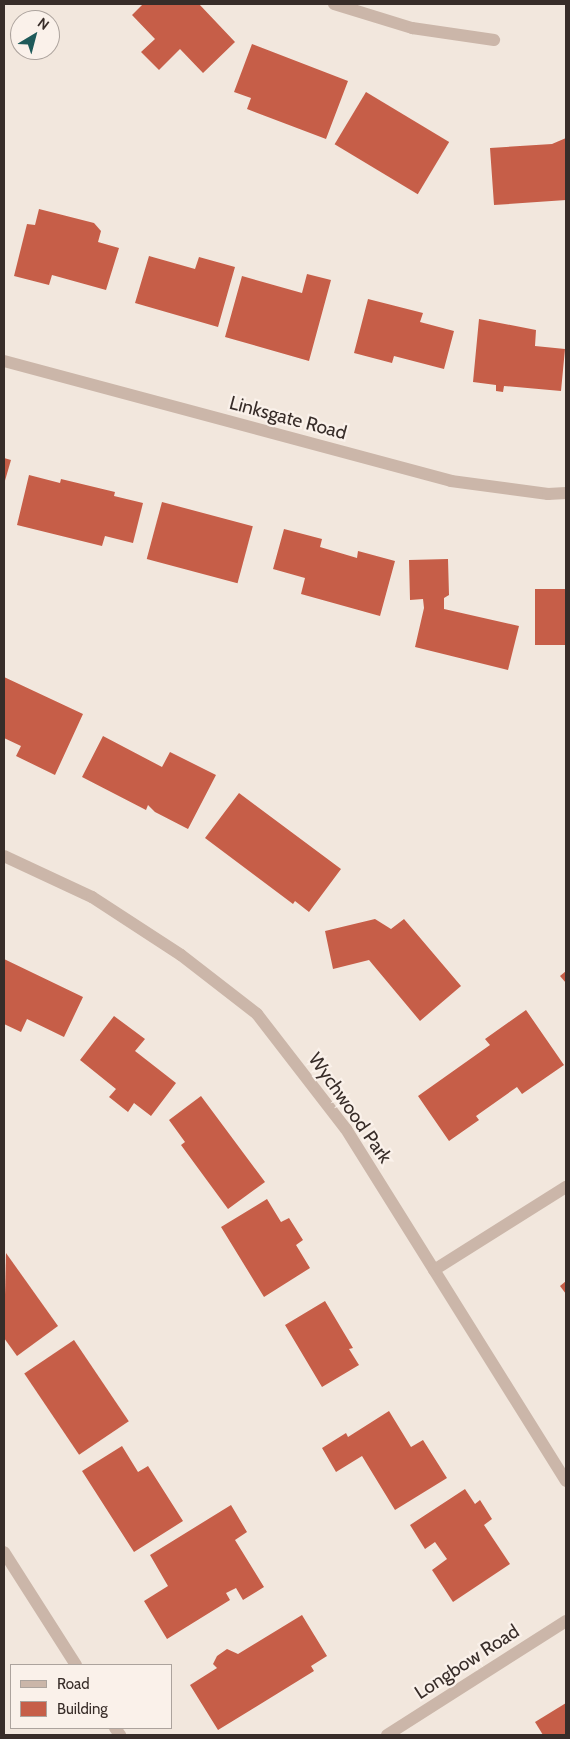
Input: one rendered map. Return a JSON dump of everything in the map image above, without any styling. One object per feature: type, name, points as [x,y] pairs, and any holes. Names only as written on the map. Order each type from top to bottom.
[{"type":"street","points":[[334,4],[412,28],[494,40]]},
{"type":"street","name":"Linksgate Road","points":[[4,361],[451,481],[548,494],[566,493]]},
{"type":"street","name":"Wychwood Park","points":[[4,856],[92,897],[181,955],[257,1014],[346,1129],[566,1481]]},
{"type":"street","points":[[434,1270],[566,1186]]},
{"type":"street","points":[[4,1552],[75,1664]]},
{"type":"street","name":"Longbow Road","points":[[387,1735],[566,1621]]},
{"type":"building","points":[[143,4],[199,4],[235,42],[203,73],[180,49],[159,70],[141,52],[155,39],[132,15]]},
{"type":"building","points":[[252,44],[348,81],[326,139],[247,109],[251,98],[234,92]]},
{"type":"building","points":[[366,92],[449,142],[418,194],[335,144]]},
{"type":"building","points":[[566,138],[566,200],[494,205],[490,148],[552,144]]},
{"type":"building","points":[[39,209],[94,223],[101,231],[98,242],[119,248],[106,290],[52,275],[49,285],[14,276],[27,224],[35,225]]},
{"type":"building","points":[[149,256],[195,269],[199,257],[235,267],[218,327],[135,303]]},
{"type":"building","points":[[307,274],[331,280],[309,361],[225,337],[242,276],[302,293]]},
{"type":"building","points":[[368,299],[423,313],[420,322],[454,331],[444,369],[394,356],[392,363],[354,353]]},
{"type":"building","points":[[479,319],[536,330],[535,346],[565,349],[561,391],[504,386],[503,392],[496,391],[496,385],[473,382]]},
{"type":"building","points":[[4,458],[11,460],[4,484]]},
{"type":"building","points":[[29,475],[60,483],[61,479],[115,492],[114,496],[143,503],[133,543],[105,536],[102,546],[17,525]]},
{"type":"building","points":[[162,502],[253,526],[238,583],[147,559]]},
{"type":"building","points":[[284,529],[322,539],[320,547],[357,558],[358,551],[395,561],[380,616],[301,594],[305,578],[273,569]]},
{"type":"building","points":[[448,559],[449,595],[444,598],[444,609],[519,626],[508,670],[415,647],[424,608],[423,599],[410,600],[409,560]]},
{"type":"building","points":[[535,589],[566,589],[566,645],[535,645]]},
{"type":"building","points":[[4,677],[83,714],[55,775],[16,756],[21,746],[4,738]]},
{"type":"building","points":[[103,736],[162,767],[170,752],[216,775],[188,829],[155,812],[148,805],[146,810],[82,777]]},
{"type":"building","points":[[239,793],[341,869],[309,912],[295,901],[293,904],[205,838]]},
{"type":"building","points":[[375,919],[391,929],[404,919],[461,986],[420,1021],[369,960],[333,969],[325,931]]},
{"type":"building","points":[[4,959],[83,997],[64,1037],[27,1019],[21,1032],[4,1024]]},
{"type":"building","points":[[566,971],[566,983],[560,976]]},
{"type":"building","points":[[526,1010],[564,1065],[522,1094],[517,1087],[476,1116],[479,1120],[449,1141],[418,1096],[490,1045],[485,1039]]},
{"type":"building","points":[[114,1016],[145,1039],[135,1051],[176,1083],[151,1116],[134,1103],[128,1112],[109,1097],[116,1089],[80,1060]]},
{"type":"building","points":[[201,1096],[265,1182],[228,1209],[181,1145],[185,1142],[169,1120]]},
{"type":"building","points":[[267,1199],[281,1222],[289,1218],[303,1240],[296,1245],[310,1268],[264,1297],[221,1227]]},
{"type":"building","points":[[6,1253],[58,1326],[17,1356],[4,1338]]},
{"type":"building","points":[[566,1281],[566,1294],[560,1286]]},
{"type":"building","points":[[325,1301],[353,1348],[349,1349],[359,1365],[322,1387],[285,1325]]},
{"type":"building","points":[[74,1340],[129,1421],[79,1455],[24,1374]]},
{"type":"building","points":[[389,1411],[411,1447],[423,1440],[447,1478],[395,1510],[362,1456],[336,1472],[322,1448],[346,1433],[348,1437]]},
{"type":"building","points":[[122,1446],[138,1472],[148,1466],[183,1521],[134,1552],[82,1471]]},
{"type":"building","points":[[465,1489],[475,1504],[480,1500],[492,1519],[484,1525],[510,1564],[453,1602],[432,1570],[447,1559],[435,1542],[425,1549],[410,1525]]},
{"type":"building","points":[[231,1505],[247,1532],[235,1540],[264,1587],[243,1600],[236,1588],[226,1593],[230,1600],[167,1639],[144,1601],[168,1586],[150,1555]]},
{"type":"building","points":[[302,1615],[327,1656],[311,1666],[314,1671],[218,1730],[190,1685],[217,1668],[213,1664],[217,1656],[227,1649],[238,1654]]},
{"type":"building","points":[[566,1703],[566,1735],[543,1735],[535,1722]]}]
